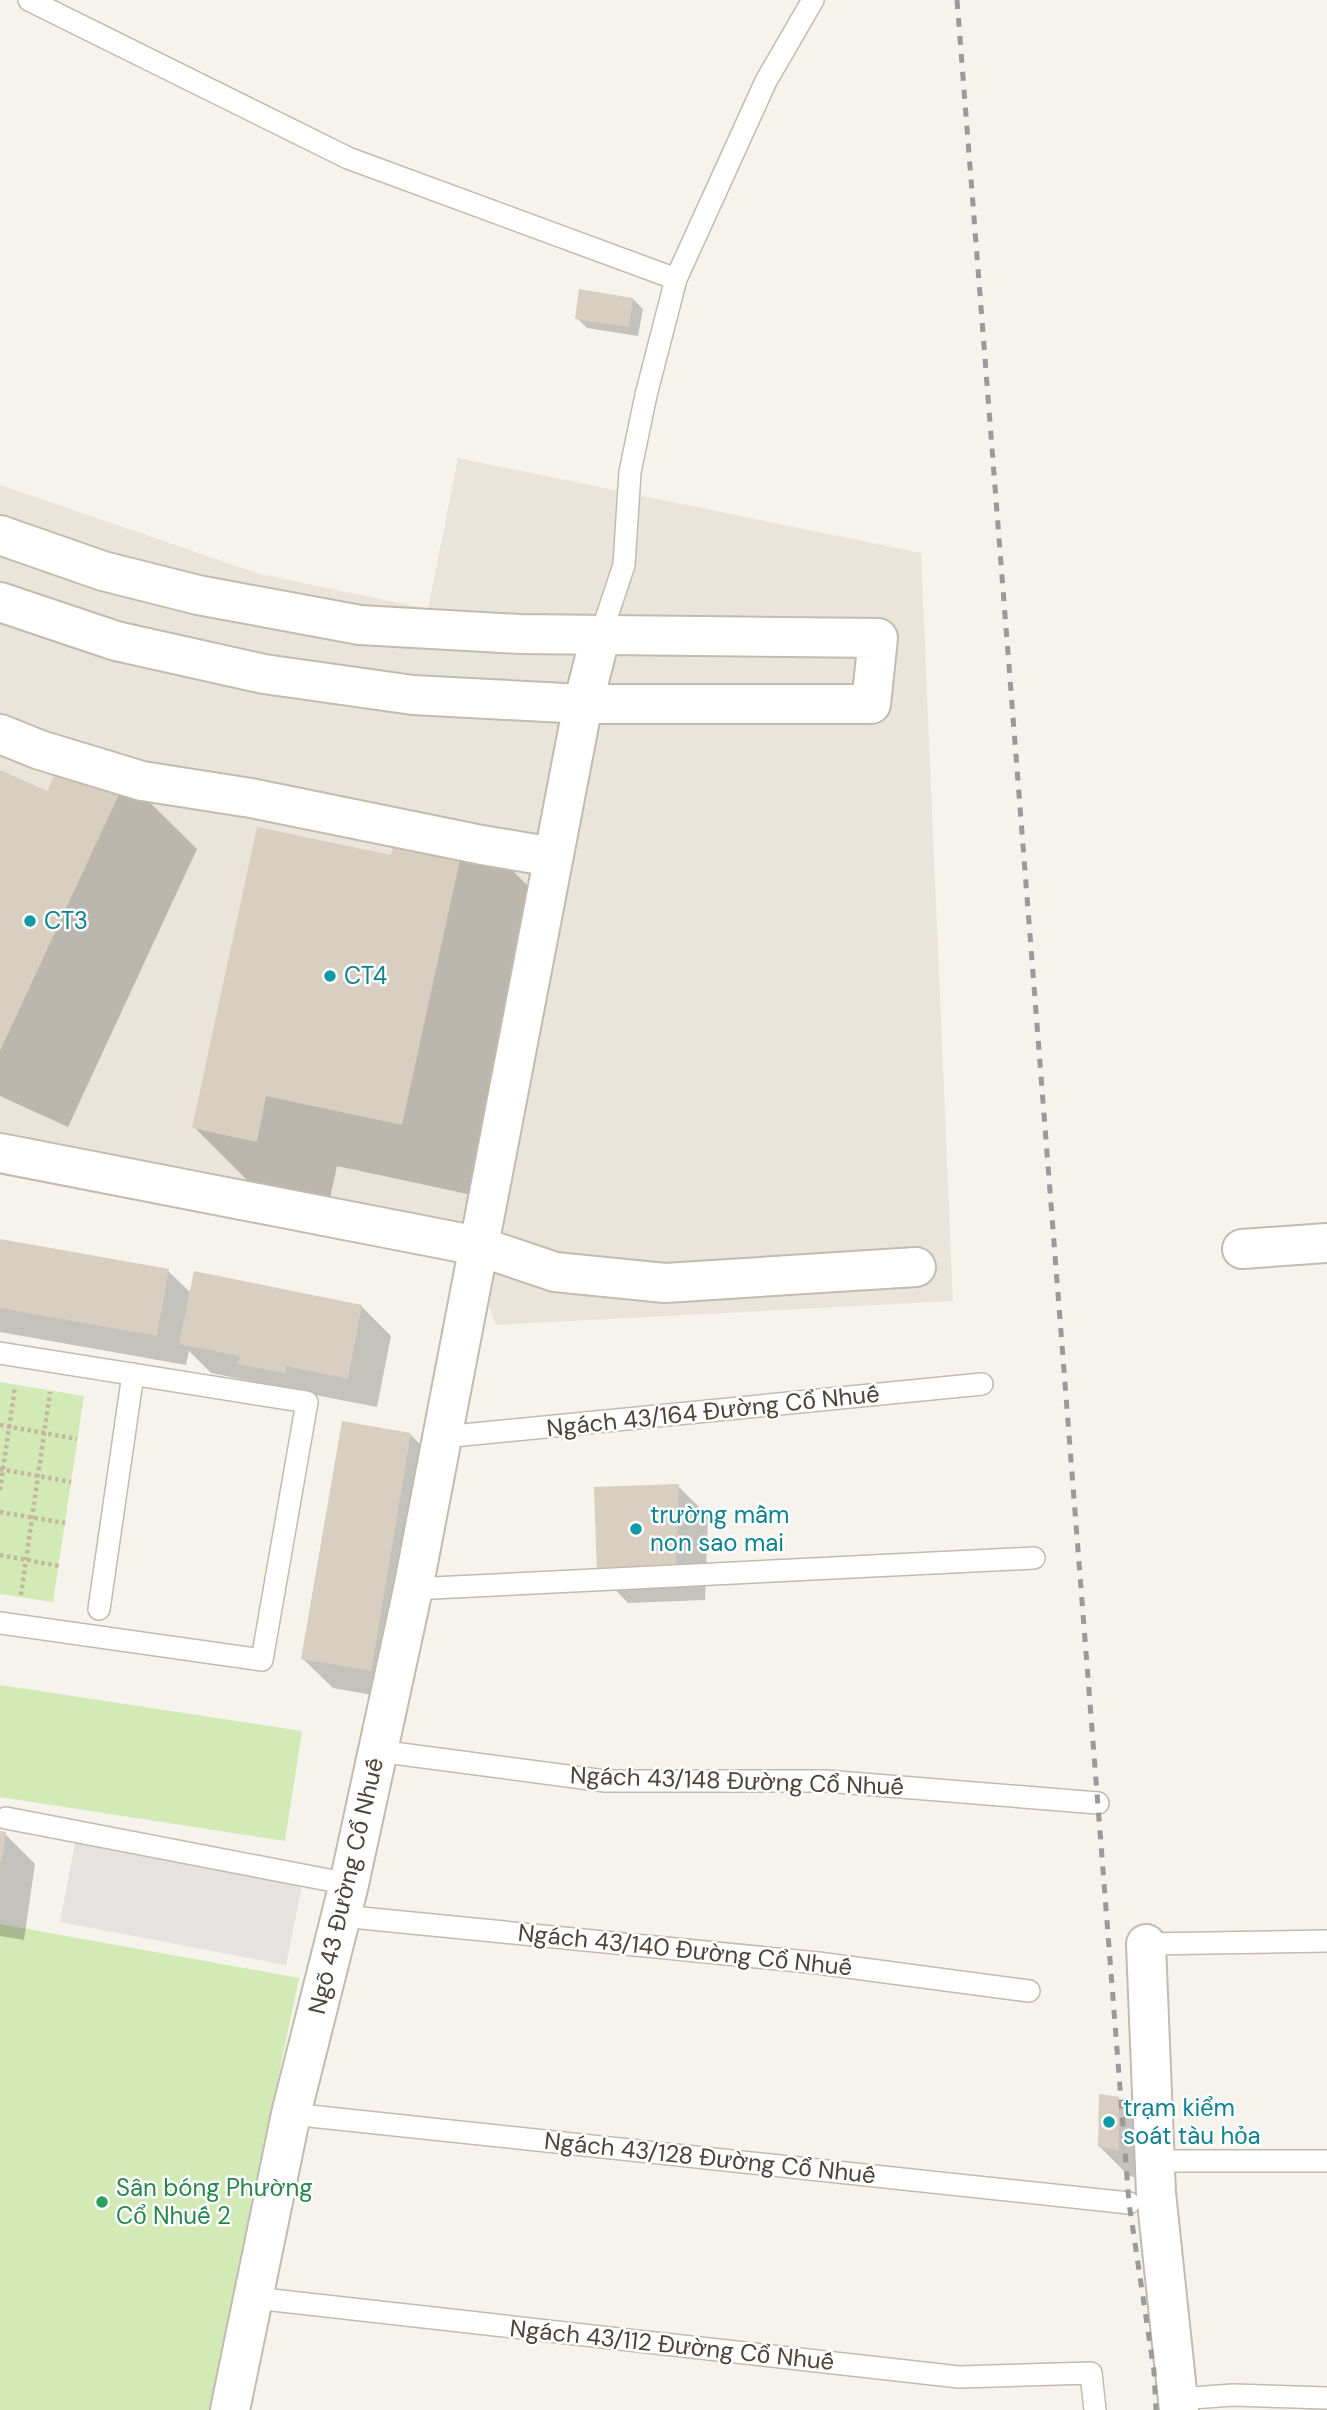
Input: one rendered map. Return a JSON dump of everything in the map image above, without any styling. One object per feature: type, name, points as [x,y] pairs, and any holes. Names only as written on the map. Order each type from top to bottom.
[{"type":"street","points":[[0,535],[103,571],[184,592],[360,625],[520,634],[878,638],[871,705],[583,704],[413,695],[264,674],[116,642],[0,602]]},
{"type":"street","name":"Ngõ 43 Đường Cổ Nhuế","points":[[230,2410],[291,2114],[345,1900],[413,1590],[583,704],[601,634]]},
{"type":"street","points":[[0,734],[40,750],[142,781],[251,798],[553,857]]},
{"type":"street","points":[[0,1153],[478,1246],[555,1272],[666,1283],[916,1267]]},
{"type":"street","points":[[1242,1249],[1327,1243]]},
{"type":"street","points":[[1146,1944],[1154,2161],[1179,2404]]},
{"type":"lane","points":[[29,0],[348,158],[676,279]]},
{"type":"lane","points":[[601,634],[624,565],[630,472],[646,395],[676,279],[766,81],[813,0]]},
{"type":"lane","points":[[0,1353],[307,1402],[262,1660],[0,1623]]},
{"type":"lane","points":[[99,1609],[133,1374]]},
{"type":"lane","name":"Ngách 43/164 Đường Cổ Nhuế","points":[[443,1437],[982,1384]]},
{"type":"lane","points":[[413,1590],[1034,1558]]},
{"type":"lane","name":"Ngách 43/148 Đường Cổ Nhuế","points":[[378,1751],[605,1781],[826,1781],[1098,1803]]},
{"type":"lane","name":"Ngách 43/140 Đường Cổ Nhuế","points":[[6,1818],[345,1900],[1029,1990]]},
{"type":"lane","points":[[1146,1944],[1327,1941]]},
{"type":"lane","name":"Ngách 43/128 Đường Cổ Nhuế","points":[[291,2114],[1129,2203]]},
{"type":"lane","points":[[1154,2161],[1327,2161]]},
{"type":"lane","name":"Ngách 43/112 Đường Cổ Nhuế","points":[[254,2298],[959,2377],[1091,2373],[1094,2410]]},
{"type":"lane","points":[[1179,2404],[1233,2395],[1327,2398]]},
{"type":"path","points":[[0,1490],[15,1385]]},
{"type":"path","points":[[21,1597],[50,1391]]},
{"type":"path","points":[[0,1425],[77,1439]]},
{"type":"path","points":[[1,1469],[71,1482]]},
{"type":"path","points":[[0,1512],[65,1523]]},
{"type":"path","points":[[0,1555],[59,1566]]},
{"type":"shaded area","points":[[458,458],[921,553],[953,1301],[496,1325],[467,1250],[0,1170],[0,485],[260,574],[428,609]]},
{"type":"shaded area","points":[[76,1838],[303,1881],[286,1965],[60,1922]]},
{"type":"green space","points":[[0,1382],[84,1396],[53,1602],[0,1594]]},
{"type":"green space","points":[[0,1685],[302,1731],[285,1841],[0,1797]]},
{"type":"green space","name":"Sân bóng Phường Cổ Nhuế 2","points":[[0,1924],[299,1978],[209,2410],[0,2410]]},
{"type":"building","points":[[579,289],[633,298],[629,327],[575,319]]},
{"type":"building","name":"CT3","points":[[66,749],[127,777],[0,1051],[0,770],[47,791]]},
{"type":"building","name":"CT4","points":[[401,809],[468,823],[402,1125],[266,1096],[257,1142],[192,1128],[257,827],[391,855]]},
{"type":"building","points":[[0,1239],[169,1269],[157,1336],[0,1308]]},
{"type":"building","points":[[194,1271],[362,1305],[348,1379],[286,1366],[285,1373],[238,1364],[240,1356],[179,1344]]},
{"type":"building","points":[[342,1421],[411,1433],[371,1671],[301,1659]]},
{"type":"building","name":"trường mầm non sao mai","points":[[679,1484],[676,1571],[597,1574],[594,1487]]},
{"type":"building","points":[[0,1831],[6,1832],[2,1861],[0,1861]]},
{"type":"building","name":"trạm kiểm soát tàu hỏa","points":[[1099,2094],[1119,2097],[1119,2151],[1098,2146]]},
{"type":"railway","points":[[957,0],[1129,2203],[1154,2371],[1156,2410]]},
{"type":"place","name":"CT3","points":[[30,921]]},
{"type":"place","name":"CT4","points":[[330,976]]},
{"type":"place","name":"trường mầm non sao mai","points":[[636,1529]]},
{"type":"place","name":"trạm kiểm soát tàu hỏa","points":[[1109,2122]]},
{"type":"place","name":"Sân bóng Phường Cổ Nhuế 2","points":[[102,2202]]}]
